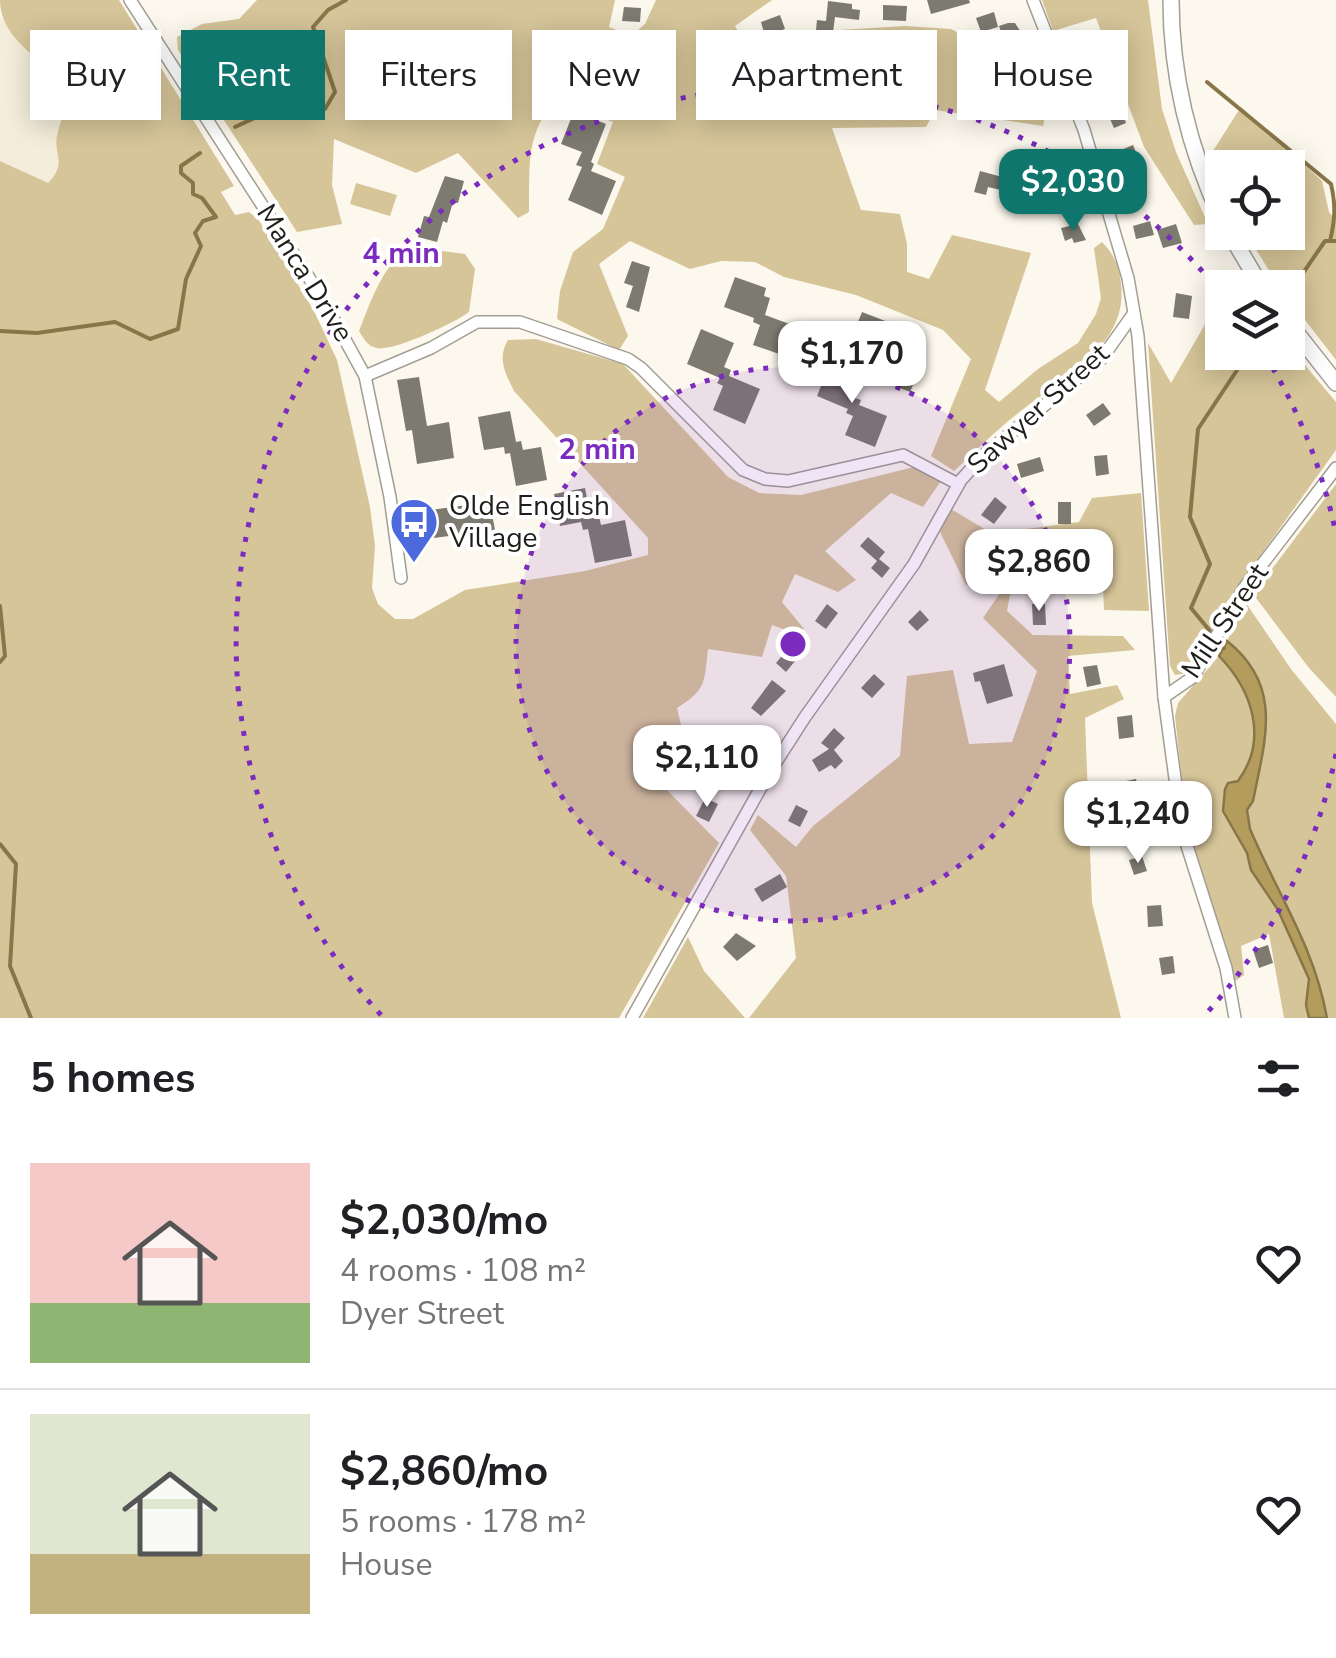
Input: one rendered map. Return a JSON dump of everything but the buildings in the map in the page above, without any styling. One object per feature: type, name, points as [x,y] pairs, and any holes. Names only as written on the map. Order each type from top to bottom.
[{"type":"main road","points":[[1171,0],[1176,70],[1186,119],[1205,178]]},
{"type":"main road","points":[[1305,344],[1336,383]]},
{"type":"street","name":"Manca Drive","points":[[130,0],[322,298],[365,376],[391,502],[401,578]]},
{"type":"street","points":[[1033,0],[1084,130],[1128,278],[1150,472],[1164,697]]},
{"type":"street","name":"Sawyer Street","points":[[632,1018],[769,773],[914,564],[958,484],[984,455],[1102,358],[1134,313]]},
{"type":"street","points":[[365,376],[431,348],[477,322],[520,322],[641,368],[743,470],[765,479],[788,482],[903,456],[958,484]]},
{"type":"street","name":"Mill Street","points":[[1235,1018],[1226,968],[1182,830],[1164,697],[1193,677],[1244,588],[1336,468]]},
{"type":"shaded area","points":[[0,0],[119,0],[138,30],[30,30],[30,52],[2,15]]},
{"type":"shaded area","points":[[257,0],[615,0],[609,27],[616,30],[532,30],[532,120],[541,120],[530,163],[529,212],[518,218],[458,153],[416,173],[334,139],[332,185],[342,224],[297,232],[224,120],[325,120],[325,30],[190,30],[202,24],[239,19]]},
{"type":"shaded area","points":[[656,0],[772,0],[735,26],[737,30],[696,30],[696,120],[930,120],[926,127],[832,128],[861,210],[900,214],[907,244],[907,272],[929,279],[952,235],[1031,253],[985,390],[999,402],[1038,369],[1078,343],[1101,298],[1094,248],[1102,242],[1115,261],[1121,283],[1121,306],[1114,326],[1088,360],[1009,421],[954,471],[931,456],[971,359],[943,330],[856,295],[784,277],[755,262],[721,261],[690,269],[630,241],[599,264],[628,336],[619,350],[557,319],[560,291],[573,252],[603,229],[625,177],[597,164],[613,122],[609,120],[676,120],[676,30],[638,30]]},
{"type":"shaded area","points":[[1042,0],[1148,0],[1162,109],[1205,224],[1194,225],[1144,147],[1128,104],[1128,30],[1100,30],[1096,18],[1053,30]]},
{"type":"shaded area","points":[[0,16],[30,52],[30,120],[63,120],[56,133],[60,162],[57,174],[47,184],[0,161]]},
{"type":"shaded area","points":[[905,26],[957,32],[957,113],[937,110],[937,30],[839,30]]},
{"type":"shaded area","points":[[161,68],[181,100],[181,120],[193,120],[234,186],[221,192],[235,215],[249,212],[258,219],[314,311],[337,360],[370,507],[375,546],[372,588],[378,604],[395,619],[413,619],[465,590],[585,571],[648,555],[648,538],[514,391],[503,359],[508,340],[536,339],[623,364],[728,477],[759,493],[801,495],[914,467],[941,481],[923,507],[891,493],[825,551],[856,580],[838,592],[795,574],[782,602],[804,629],[791,632],[772,625],[762,657],[708,649],[702,684],[694,696],[677,708],[687,750],[659,782],[719,843],[619,1018],[0,1018],[0,161],[48,183],[59,163],[56,139],[62,120],[161,120]]},
{"type":"shaded area","points":[[1241,107],[1288,150],[1214,150]]},
{"type":"shaded area","points":[[1002,120],[1044,120],[1043,126]]},
{"type":"shaded area","points":[[1305,165],[1322,181],[1329,212],[1336,221],[1336,360],[1305,320],[1305,270],[1269,270],[1256,250],[1305,250]]},
{"type":"shaded area","points":[[356,183],[397,195],[390,216],[350,204]]},
{"type":"shaded area","points":[[419,248],[465,254],[475,269],[469,312],[409,341],[374,347],[359,331],[374,294],[397,258]]},
{"type":"shaded area","points":[[1205,324],[1205,370],[1305,370],[1305,365],[1336,402],[1336,450],[1224,606],[1188,673],[1175,675],[1170,666],[1148,343],[1171,383]]},
{"type":"shaded area","points":[[1336,484],[1336,697],[1253,594]]},
{"type":"shaded area","points":[[1141,493],[1149,611],[1104,610],[1102,565],[1011,589],[1007,611],[1033,635],[1123,636],[1135,650],[1068,656],[1070,694],[1117,685],[1124,699],[1085,718],[1092,903],[1121,1018],[749,1018],[796,958],[786,876],[750,830],[758,815],[796,847],[813,826],[900,756],[907,676],[953,670],[969,744],[1012,742],[1037,671],[983,618],[1002,590],[993,574],[966,585],[940,532],[951,509],[1013,546],[1026,529],[1079,522],[1092,498]]},
{"type":"shaded area","points":[[1246,603],[1291,669],[1336,724],[1336,1018],[1284,1018],[1269,934],[1241,946],[1244,975],[1235,981],[1186,819],[1175,716],[1178,703],[1219,656],[1240,681],[1252,711],[1256,698],[1227,641]]},
{"type":"shaded area","points":[[1227,641],[1257,676],[1266,715],[1262,757],[1253,801],[1247,810],[1250,829],[1304,944],[1327,1018],[1309,1018],[1309,979],[1278,910],[1251,870],[1247,853],[1223,811],[1225,789],[1228,783],[1238,781],[1247,765],[1254,732],[1248,699],[1219,656]]},
{"type":"shaded area","points":[[688,937],[704,971],[745,1018],[643,1018]]},
{"type":"waterway","points":[[235,127],[280,106],[325,109],[335,92],[313,27],[328,10],[346,0]]},
{"type":"waterway","points":[[1207,82],[1331,184],[1334,212],[1330,241]]},
{"type":"waterway","points":[[0,331],[37,333],[115,322],[150,339],[178,329],[186,279],[201,246],[195,233],[203,221],[216,217],[202,198],[193,194],[193,183],[181,173],[181,166],[200,153]]},
{"type":"waterway","points":[[1305,270],[1325,241],[1336,241]]},
{"type":"waterway","points":[[1224,648],[1191,608],[1210,564],[1190,517],[1198,429],[1237,370]]},
{"type":"waterway","points":[[0,606],[5,656],[0,662]]},
{"type":"waterway","points":[[0,844],[16,864],[10,966],[31,1018]]},
{"type":"place","name":"Olde English Village","points":[[414,564]]}]
